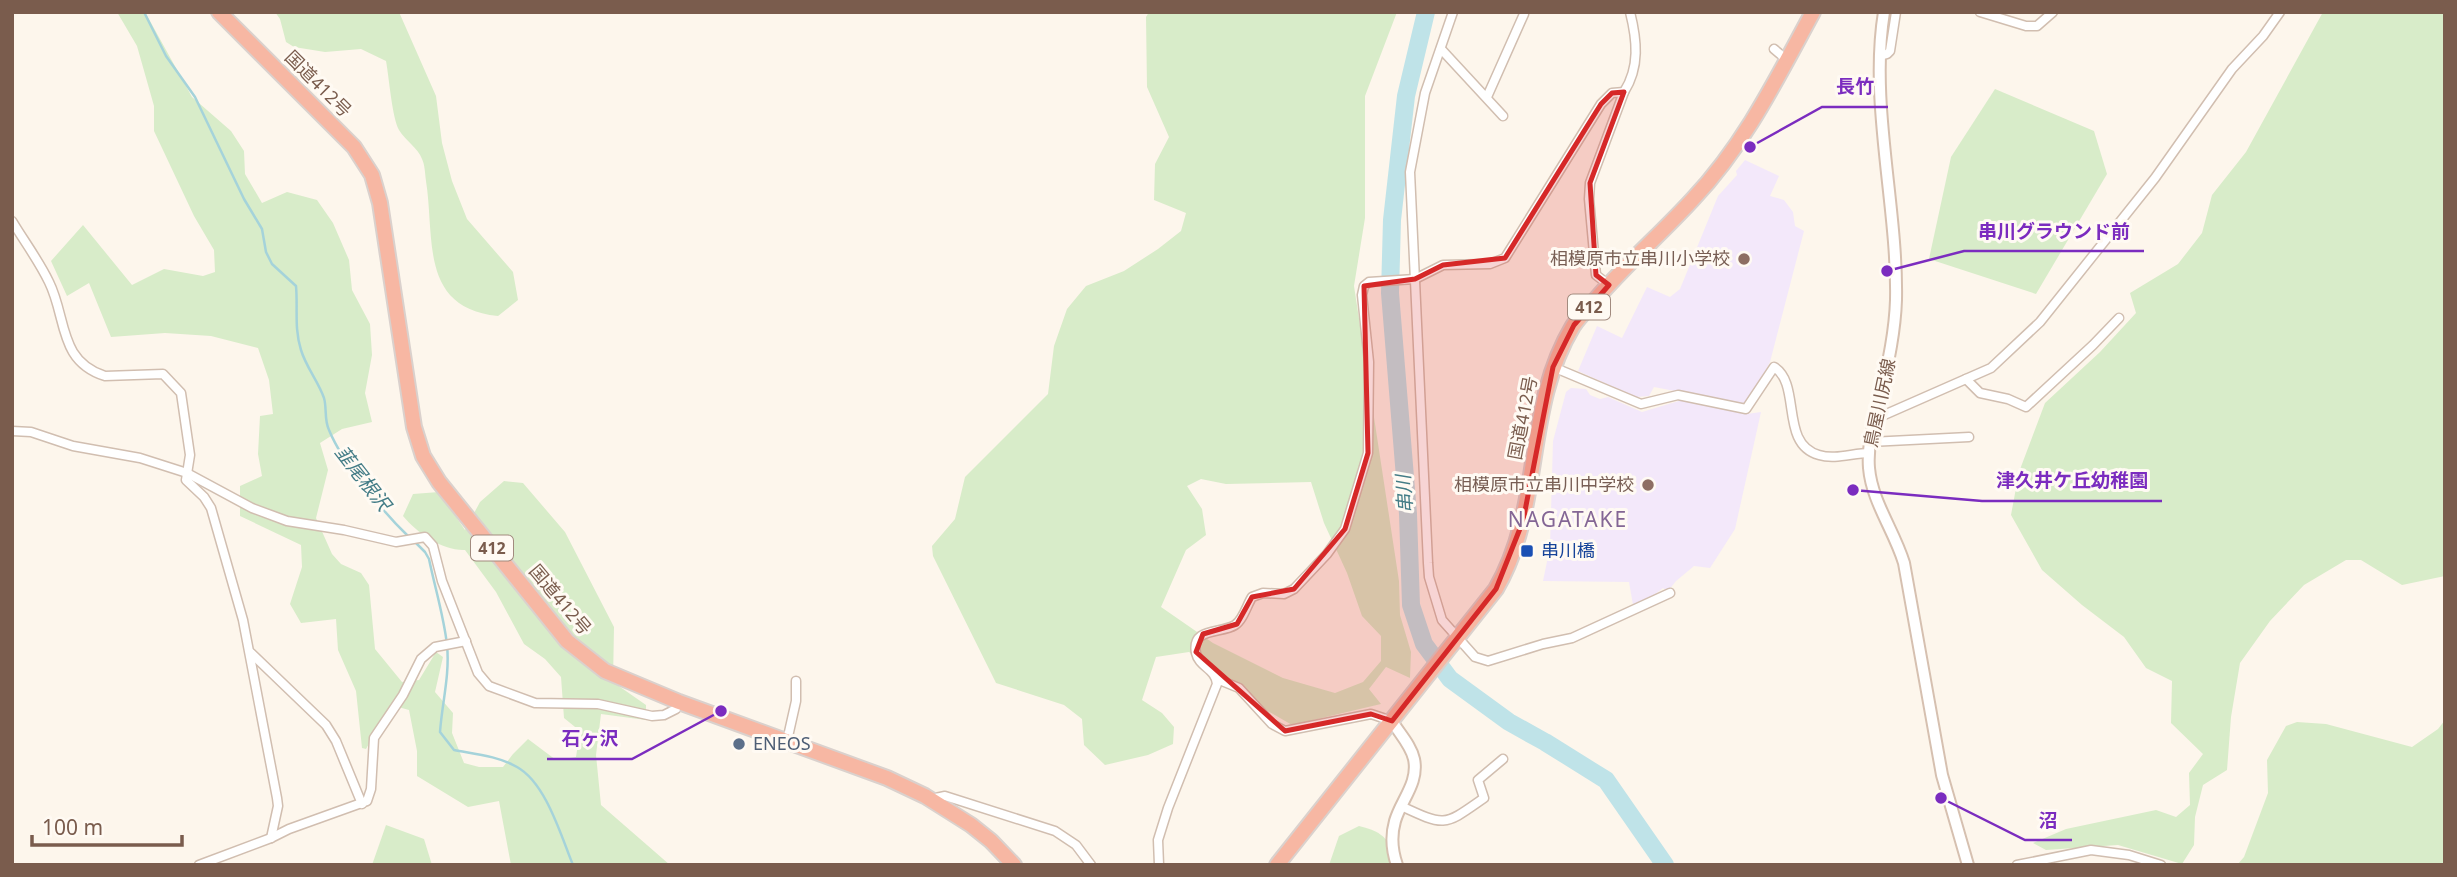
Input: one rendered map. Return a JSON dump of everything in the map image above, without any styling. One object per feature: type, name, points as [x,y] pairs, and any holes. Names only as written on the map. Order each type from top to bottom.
[{"type":"highway","name":"国道412号","points":[[219,12],[354,147],[372,175],[380,203],[414,427],[423,456],[439,482],[567,641],[605,671],[679,702],[887,778],[931,799],[971,825],[1014,865]]},
{"type":"highway","name":"国道412号","points":[[1454,641],[1496,589],[1512,558],[1523,521],[1544,394],[1553,366],[1574,325],[1728,160],[1813,12]]},
{"type":"highway","name":"412","points":[[1277,865],[1454,641]]},
{"type":"main road","name":"鳥屋川尻線","points":[[1884,12],[1880,56],[1896,299],[1892,344],[1869,447],[1870,475],[1875,494],[1904,563],[1942,775],[1968,865]]},
{"type":"main road","points":[[1392,721],[1410,750],[1415,764],[1412,785],[1401,806],[1393,833],[1397,865]]},
{"type":"street","points":[[1453,12],[1424,93],[1410,172],[1412,279],[1429,577],[1442,620],[1454,641],[1475,657],[1488,661],[1572,638],[1670,593]]},
{"type":"street","points":[[1487,97],[1523,12]]},
{"type":"street","points":[[1609,285],[1597,275],[1589,199],[1590,183],[1630,82],[1636,56],[1635,27],[1630,12]]},
{"type":"street","points":[[1880,56],[1890,51],[1896,12]]},
{"type":"street","points":[[1980,12],[2026,26],[2037,26],[2053,12]]},
{"type":"street","points":[[1875,419],[1991,368],[2040,322],[2155,178],[2232,69],[2263,36],[2280,12]]},
{"type":"street","points":[[1441,49],[1503,116]]},
{"type":"street","points":[[1774,49],[1787,60]]},
{"type":"street","points":[[1392,721],[1371,714],[1285,731],[1272,724],[1239,688],[1217,679],[1202,663],[1196,652],[1196,644],[1203,634],[1237,624],[1252,597],[1264,593],[1284,594],[1294,589],[1327,554],[1345,529],[1368,453],[1368,362],[1362,295],[1364,286],[1369,282],[1412,279],[1443,265],[1490,264],[1505,258],[1601,104],[1612,93],[1624,92]]},
{"type":"street","points":[[12,221],[50,282],[65,337],[75,358],[105,376],[163,374],[181,393],[190,455],[186,480],[204,497],[216,520],[250,651],[277,797],[278,806],[271,838]]},
{"type":"street","points":[[1966,380],[1980,393],[2007,399],[2026,407],[2119,318]]},
{"type":"street","points":[[1553,366],[1641,404],[1678,395],[1746,410],[1774,367],[1779,370],[1786,384],[1796,432],[1805,447],[1817,455],[1830,457],[1869,447],[1969,437]]},
{"type":"street","points":[[12,431],[31,432],[73,446],[140,458],[187,473],[252,508],[287,521],[396,542],[420,537],[429,540],[478,673],[489,685],[529,701],[598,704],[652,716],[664,715],[676,709],[679,702]]},
{"type":"street","points":[[199,865],[368,801],[371,789],[372,747],[379,729],[403,695],[421,659],[430,649],[440,645],[466,641]]},
{"type":"street","points":[[250,651],[331,731],[362,804]]},
{"type":"street","points":[[1159,865],[1158,840],[1217,679]]},
{"type":"street","points":[[787,741],[796,701],[796,681]]},
{"type":"street","points":[[1401,806],[1432,820],[1453,820],[1484,798],[1478,780],[1503,759]]},
{"type":"street","points":[[931,799],[945,796],[1055,831],[1076,845],[1091,865]]},
{"type":"street","points":[[2017,865],[2091,850],[2129,855],[2161,865]]},
{"type":"highlighted area","points":[[1624,92],[1590,183],[1596,275],[1609,285],[1574,325],[1553,367],[1523,521],[1496,589],[1392,721],[1371,714],[1285,731],[1196,652],[1203,634],[1237,624],[1252,597],[1294,589],[1345,529],[1368,453],[1364,286],[1415,279],[1443,265],[1505,258],[1601,104],[1612,93]]},
{"type":"shaded area","name":"相模原市立串川小学校","points":[[1745,160],[1779,176],[1770,196],[1784,200],[1793,212],[1795,226],[1804,231],[1770,362],[1747,405],[1654,387],[1649,396],[1636,397],[1578,371],[1597,326],[1622,338],[1647,287],[1670,297],[1680,289],[1718,196],[1737,175],[1736,171]]},
{"type":"shaded area","name":"相模原市立串川中学校","points":[[1571,388],[1586,389],[1590,395],[1600,399],[1608,397],[1642,412],[1682,400],[1747,414],[1761,412],[1735,529],[1710,568],[1694,566],[1668,591],[1663,588],[1645,602],[1633,605],[1629,582],[1543,581],[1550,547],[1553,441],[1566,392]]},
{"type":"green space","points":[[117,12],[145,12],[192,97],[231,131],[244,151],[245,174],[262,203],[287,192],[317,200],[333,223],[349,260],[352,290],[370,324],[372,355],[365,393],[372,422],[342,429],[320,443],[328,470],[316,518],[332,554],[341,564],[361,573],[369,585],[375,649],[402,682],[419,680],[436,652],[443,657],[435,692],[453,713],[452,733],[464,763],[479,767],[503,767],[528,739],[556,760],[576,757],[580,731],[564,718],[561,677],[545,659],[524,644],[496,592],[465,550],[448,548],[431,540],[403,516],[413,494],[439,492],[465,530],[480,502],[504,481],[523,483],[565,532],[614,627],[613,682],[646,705],[646,720],[601,714],[596,755],[601,805],[670,865],[511,865],[499,801],[468,807],[417,776],[417,751],[409,710],[391,705],[366,749],[362,748],[356,691],[338,650],[336,619],[301,623],[290,604],[302,567],[301,545],[240,516],[240,486],[262,476],[258,454],[260,416],[273,414],[269,380],[258,348],[211,336],[165,333],[111,337],[89,283],[67,296],[51,261],[83,225],[132,285],[164,269],[203,276],[215,272],[214,250],[194,216],[154,131],[154,106],[137,46]]},
{"type":"green space","points":[[275,12],[399,12],[436,96],[442,143],[452,181],[467,219],[513,272],[518,300],[498,316],[473,310],[455,300],[443,285],[432,247],[424,164],[418,151],[399,130],[386,61],[361,49],[325,52],[294,47],[286,42],[280,19]]},
{"type":"green space","points":[[1149,12],[1397,12],[1365,96],[1365,218],[1354,286],[1399,581],[1400,615],[1411,652],[1410,678],[1386,667],[1369,689],[1381,704],[1292,725],[1230,689],[1217,672],[1189,652],[1156,657],[1142,700],[1162,713],[1174,727],[1173,744],[1148,755],[1105,765],[1084,745],[1082,719],[1064,705],[996,683],[933,556],[932,546],[955,519],[965,477],[1048,394],[1054,346],[1067,309],[1086,286],[1124,271],[1181,231],[1186,213],[1154,200],[1155,164],[1169,137],[1147,87],[1146,17]],"holes":[[[1201,479],[1226,484],[1311,482],[1324,523],[1347,573],[1362,616],[1381,636],[1381,661],[1363,682],[1335,693],[1283,678],[1213,643],[1161,607],[1186,550],[1206,535],[1202,509],[1187,486]]]},
{"type":"green space","points":[[2323,12],[2445,12],[2445,576],[2402,585],[2361,560],[2346,560],[2304,585],[2270,621],[2240,663],[2231,717],[2227,770],[2203,785],[2195,817],[2194,845],[2182,864],[2118,845],[2046,850],[2033,843],[2066,829],[2156,810],[2176,817],[2190,805],[2189,773],[2203,754],[2171,723],[2172,681],[2146,668],[2124,637],[2042,570],[2011,515],[2019,472],[2045,403],[2100,352],[2136,313],[2130,293],[2178,264],[2202,233],[2212,195],[2246,152]]},
{"type":"green space","points":[[1995,89],[2094,131],[2107,174],[2036,294],[1929,259],[1951,157]]},
{"type":"green space","points":[[2445,720],[2445,865],[2237,865],[2244,857],[2268,793],[2267,760],[2286,726],[2297,722],[2326,724],[2412,747],[2438,729]]},
{"type":"green space","points":[[386,825],[424,839],[432,865],[372,865]]},
{"type":"green space","points":[[1359,826],[1375,831],[1385,839],[1398,865],[1329,865],[1339,836]]},
{"type":"waterway","name":"韮尾根沢","points":[[144,12],[166,56],[195,97],[244,199],[262,229],[266,252],[272,264],[296,286],[299,342],[324,398],[327,426],[335,443],[364,486],[409,537]]},
{"type":"waterway","name":"串川","points":[[1426,12],[1406,96],[1392,220],[1390,293],[1408,514],[1411,605],[1424,644],[1450,679],[1509,722],[1606,780],[1665,865]]},
{"type":"waterway","name":"韮尾根沢","points":[[414,541],[429,559],[446,634],[448,656],[440,732],[454,750],[502,760],[527,775],[544,797],[573,865]]},
{"type":"place","name":"長竹","points":[[1750,147]]},
{"type":"place","name":"相模原市立串川小学校","points":[[1744,259]]},
{"type":"place","name":"串川グラウンド前","points":[[1887,271]]},
{"type":"place","name":"相模原市立串川中学校","points":[[1648,485]]},
{"type":"place","name":"津久井ケ丘幼稚園","points":[[1853,490]]},
{"type":"place","name":"串川橋","points":[[1527,551]]},
{"type":"place","name":"石ヶ沢","points":[[721,711]]},
{"type":"place","name":"ENEOS","points":[[739,744]]},
{"type":"place","name":"沼","points":[[1941,798]]},
{"type":"district","name":"NAGATAKE","points":[[1568,520]]}]
